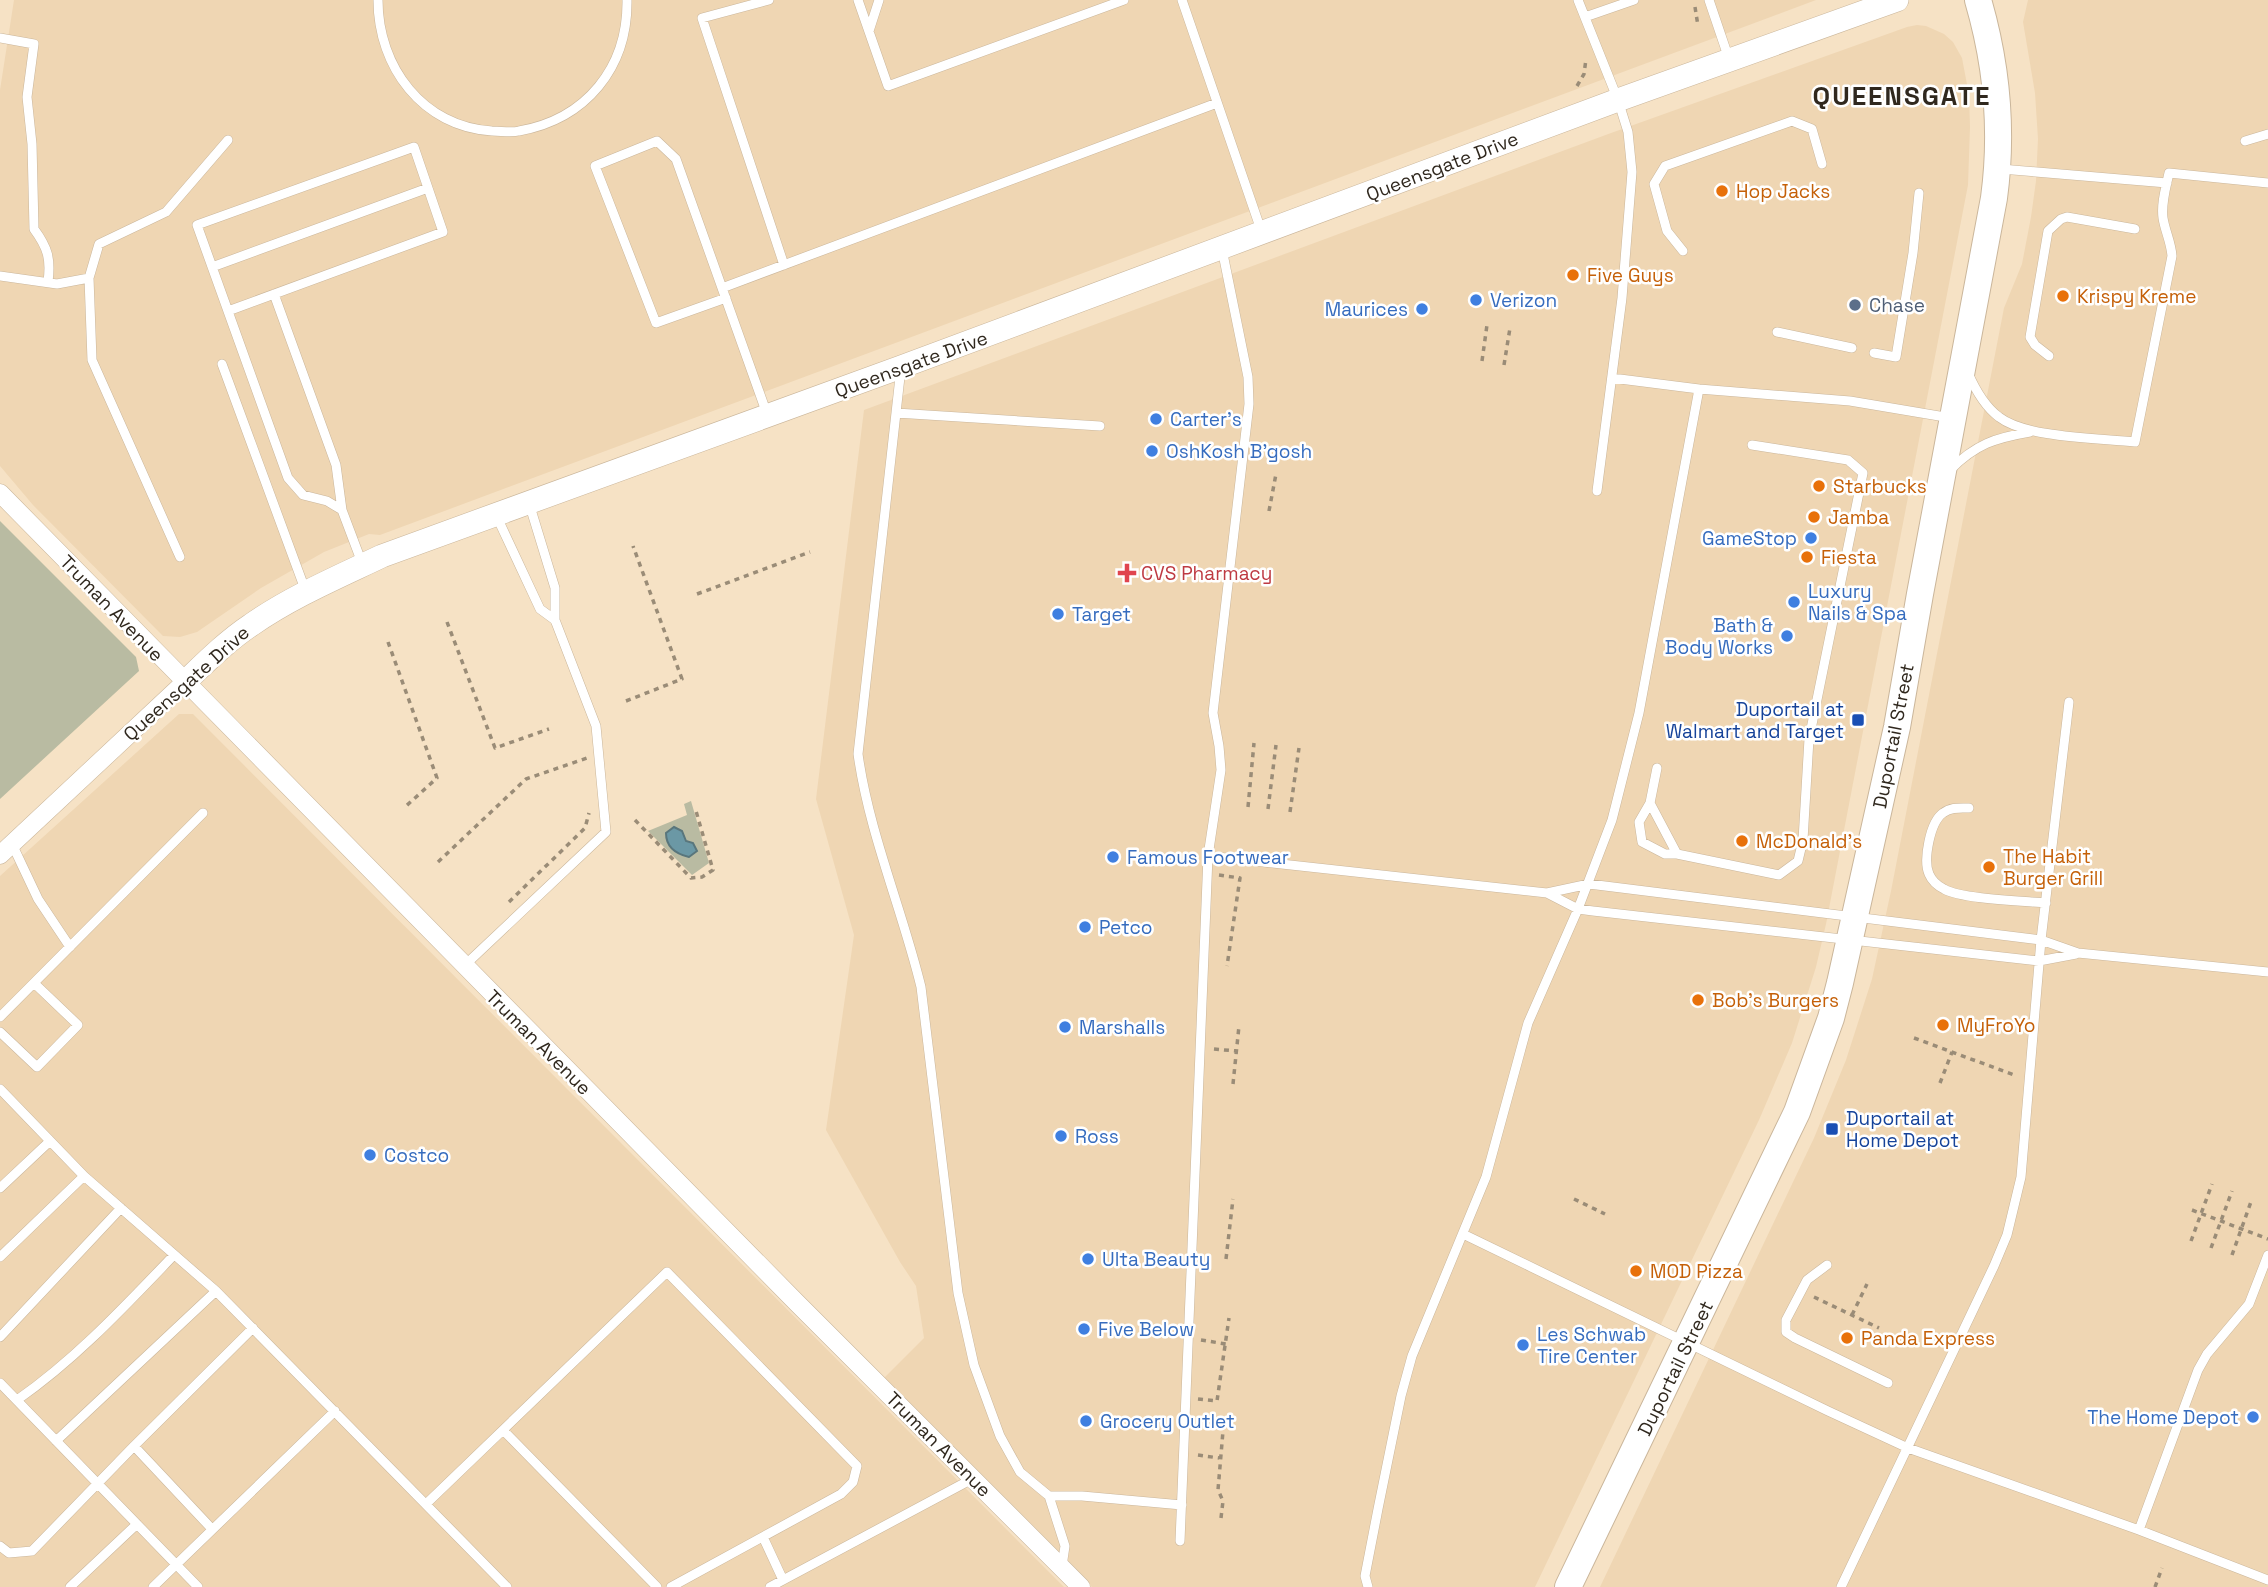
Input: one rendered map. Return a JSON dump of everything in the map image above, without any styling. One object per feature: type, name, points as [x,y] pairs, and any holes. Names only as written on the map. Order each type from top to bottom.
[{"type":"main road","name":"Duportail Street","points":[[1568,1587],[1797,1112],[1830,1018],[1853,929],[1897,727],[1998,168],[1997,92],[1978,0]]},
{"type":"street","name":"Queensgate Drive","points":[[6,849],[219,649],[251,624],[382,556],[1222,249],[1618,100],[1897,0]]},
{"type":"street","name":"Truman Avenue","points":[[0,493],[787,1293],[1081,1587]]},
{"type":"lane","points":[[378,0],[383,45],[403,83],[434,113],[474,130],[517,132],[558,120],[593,94],[616,62],[628,24],[627,0]]},
{"type":"lane","points":[[769,0],[702,18],[784,265]]},
{"type":"lane","points":[[858,0],[888,86],[1125,0]]},
{"type":"lane","points":[[869,31],[879,0]]},
{"type":"lane","points":[[1182,0],[1262,234]]},
{"type":"lane","points":[[1578,0],[1618,100],[1628,132],[1632,172],[1623,285],[1597,492]]},
{"type":"lane","points":[[1585,17],[1634,0]]},
{"type":"lane","points":[[1709,0],[1730,60]]},
{"type":"lane","points":[[0,38],[34,44],[27,97],[32,144],[34,229],[51,262],[48,282]]},
{"type":"lane","points":[[767,416],[724,293],[676,159],[657,141],[595,166],[656,323],[724,293],[784,265],[1217,103]]},
{"type":"lane","points":[[1683,251],[1667,230],[1654,184],[1665,166],[1792,121],[1812,128],[1822,163]]},
{"type":"lane","points":[[2245,141],[2268,134]]},
{"type":"lane","points":[[180,557],[92,360],[89,278],[99,244],[166,212],[228,140]]},
{"type":"lane","points":[[228,311],[443,232],[414,147],[197,225],[288,478],[303,495],[327,501],[342,510]]},
{"type":"lane","points":[[1998,168],[2167,183]]},
{"type":"lane","points":[[1942,477],[1961,459],[2000,437],[2032,432],[2135,442],[2172,256],[2162,210],[2169,173],[2268,183]]},
{"type":"lane","points":[[212,267],[428,188]]},
{"type":"lane","points":[[1874,353],[1896,357],[1913,253],[1919,194]]},
{"type":"lane","points":[[2049,356],[2035,345],[2030,337],[2048,231],[2067,217],[2135,229]]},
{"type":"lane","points":[[1180,1541],[1208,856],[1221,770],[1213,713],[1249,404],[1248,377],[1222,249]]},
{"type":"lane","points":[[0,276],[57,284],[89,278]]},
{"type":"lane","points":[[274,294],[336,465],[342,510],[363,565]]},
{"type":"lane","points":[[1777,332],[1852,348]]},
{"type":"lane","points":[[1964,363],[1973,384],[1988,407],[1999,418],[2032,432]]},
{"type":"lane","points":[[222,364],[307,593]]},
{"type":"lane","points":[[901,367],[858,754],[863,789],[921,987],[958,1293],[974,1364],[1000,1436],[1020,1472],[1049,1496],[1065,1546],[1062,1566]]},
{"type":"lane","points":[[1612,378],[1850,401],[1953,419]]},
{"type":"lane","points":[[1357,1587],[1365,1576],[1401,1396],[1418,1340],[1486,1177],[1528,1023],[1589,884],[1612,820],[1633,742],[1699,388]]},
{"type":"lane","points":[[896,413],[1100,426]]},
{"type":"lane","points":[[1657,768],[1650,803],[1639,822],[1642,842],[1665,854],[1677,854],[1779,875],[1798,861],[1809,739],[1863,473],[1848,460],[1752,445]]},
{"type":"lane","points":[[464,966],[606,832],[596,726],[555,620],[555,588],[529,503]]},
{"type":"lane","points":[[496,515],[540,609],[555,620]]},
{"type":"lane","points":[[1841,1587],[2007,1235],[2021,1177],[2041,940],[2069,702]]},
{"type":"lane","points":[[1650,803],[1677,854]]},
{"type":"lane","points":[[1969,808],[1950,809],[1936,820],[1932,827],[1927,861],[1930,877],[1934,882],[1952,893],[2046,903]]},
{"type":"lane","points":[[0,1017],[203,813]]},
{"type":"lane","points":[[6,849],[70,947]]},
{"type":"lane","points":[[1208,856],[1547,893],[1589,884],[2039,961],[2078,953]]},
{"type":"lane","points":[[1547,893],[1578,909],[2041,940],[2078,953],[2268,972]]},
{"type":"lane","points":[[0,1032],[37,1067],[78,1025],[34,983]]},
{"type":"lane","points":[[0,1090],[84,1176],[216,1291],[507,1587]]},
{"type":"lane","points":[[0,1188],[50,1141]]},
{"type":"lane","points":[[0,1257],[84,1176]]},
{"type":"lane","points":[[0,1337],[121,1208]]},
{"type":"lane","points":[[1463,1234],[1828,1412],[1908,1448],[2139,1530],[2268,1580]]},
{"type":"lane","points":[[17,1400],[103,1329],[174,1255]]},
{"type":"lane","points":[[2139,1530],[2198,1370],[2207,1354],[2249,1304],[2268,1255]]},
{"type":"lane","points":[[1827,1265],[1807,1279],[1786,1320],[1786,1332],[1888,1383]]},
{"type":"lane","points":[[426,1504],[667,1272],[857,1465],[853,1482],[841,1494],[671,1587]]},
{"type":"lane","points":[[56,1441],[216,1291]]},
{"type":"lane","points":[[0,1546],[9,1553],[32,1551],[253,1328]]},
{"type":"lane","points":[[0,1382],[198,1587]]},
{"type":"lane","points":[[153,1587],[335,1411]]},
{"type":"lane","points":[[503,1430],[657,1587]]},
{"type":"lane","points":[[134,1446],[212,1529]]},
{"type":"lane","points":[[770,1587],[973,1478]]},
{"type":"lane","points":[[1049,1496],[1082,1496],[1181,1506]]},
{"type":"lane","points":[[70,1587],[137,1524]]},
{"type":"lane","points":[[763,1537],[783,1580]]},
{"type":"lane","points":[[1365,1576],[1368,1587]]},
{"type":"path","points":[[1694,2],[1698,26]]},
{"type":"path","points":[[1577,86],[1584,74],[1586,60],[1582,50]]},
{"type":"path","points":[[1482,362],[1487,325]]},
{"type":"path","points":[[1504,365],[1510,328]]},
{"type":"path","points":[[1269,511],[1276,474]]},
{"type":"path","points":[[626,701],[682,679],[633,545]]},
{"type":"path","points":[[697,594],[810,552]]},
{"type":"path","points":[[447,622],[495,748],[549,729]]},
{"type":"path","points":[[388,642],[437,778],[405,807]]},
{"type":"path","points":[[1248,807],[1254,743]]},
{"type":"path","points":[[1268,809],[1276,745]]},
{"type":"path","points":[[1290,812],[1299,748]]},
{"type":"path","points":[[438,862],[526,779],[587,758],[593,768]]},
{"type":"path","points":[[502,908],[585,828],[590,808]]},
{"type":"path","points":[[635,820],[691,878],[702,877],[713,870],[696,811]]},
{"type":"path","points":[[1227,966],[1240,878]]},
{"type":"path","points":[[1233,1084],[1239,1026]]},
{"type":"path","points":[[1914,1038],[2029,1081]]},
{"type":"path","points":[[1940,1083],[1952,1052]]},
{"type":"path","points":[[2191,1241],[2212,1184]]},
{"type":"path","points":[[2211,1248],[2232,1191]]},
{"type":"path","points":[[1226,1259],[1233,1199]]},
{"type":"path","points":[[1574,1199],[1605,1214]]},
{"type":"path","points":[[2232,1255],[2252,1199]]},
{"type":"path","points":[[2192,1210],[2268,1239]]},
{"type":"path","points":[[1852,1315],[1867,1284]]},
{"type":"path","points":[[1814,1297],[1879,1328]]},
{"type":"path","points":[[1217,1401],[1229,1318]]},
{"type":"path","points":[[1221,1518],[1223,1501],[1218,1489],[1223,1431]]},
{"type":"path","points":[[2155,1587],[2162,1568]]},
{"type":"shaded area","points":[[14,0],[1816,0],[380,535],[369,534],[324,552],[261,588],[197,632],[180,637],[163,636],[33,505],[0,466],[0,90]]},
{"type":"shaded area","points":[[2028,0],[2268,0],[2268,1587],[1600,1587],[1814,1138],[1846,1060],[1872,979],[2004,308],[2022,264],[2031,217],[2038,139],[2035,93],[2023,22]]},
{"type":"shaded area","points":[[1917,25],[1944,34],[1953,42],[1962,58],[1969,95],[1968,185],[1816,967],[1792,1043],[1759,1120],[1535,1587],[1092,1587],[884,1378],[924,1338],[916,1286],[826,1130],[854,935],[816,799],[864,410],[1611,133]]},
{"type":"shaded area","points":[[179,714],[193,714],[1064,1587],[0,1587],[0,876]]},
{"type":"green space","points":[[0,521],[136,657],[139,671],[0,799]]},
{"type":"green space","points":[[691,801],[709,863],[692,875],[648,831],[687,815],[684,804]]},
{"type":"water","points":[[674,827],[682,831],[686,841],[693,843],[697,851],[689,857],[676,852],[668,842],[666,833]]},
{"type":"place","name":"Hop Jacks","points":[[1722,191]]},
{"type":"place","name":"Five Guys","points":[[1573,275]]},
{"type":"place","name":"Krispy Kreme","points":[[2063,296]]},
{"type":"place","name":"Verizon","points":[[1476,300]]},
{"type":"place","name":"Chase","points":[[1855,305]]},
{"type":"place","name":"Maurices","points":[[1422,309]]},
{"type":"place","name":"Carter's","points":[[1156,419]]},
{"type":"place","name":"OshKosh B'gosh","points":[[1152,451]]},
{"type":"place","name":"Starbucks","points":[[1819,486]]},
{"type":"place","name":"Jamba","points":[[1814,517]]},
{"type":"place","name":"GameStop","points":[[1811,538]]},
{"type":"place","name":"Fiesta","points":[[1807,557]]},
{"type":"place","name":"CVS Pharmacy","points":[[1127,573]]},
{"type":"place","name":"Luxury Nails & Spa","points":[[1794,602]]},
{"type":"place","name":"Target","points":[[1058,614]]},
{"type":"place","name":"Bath & Body Works","points":[[1787,636]]},
{"type":"place","name":"Duportail at Walmart and Target","points":[[1858,720]]},
{"type":"place","name":"McDonald's","points":[[1742,841]]},
{"type":"place","name":"Famous Footwear","points":[[1113,857]]},
{"type":"place","name":"The Habit Burger Grill","points":[[1989,867]]},
{"type":"place","name":"Petco","points":[[1085,927]]},
{"type":"place","name":"Bob's Burgers","points":[[1698,1000]]},
{"type":"place","name":"MyFroYo","points":[[1943,1025]]},
{"type":"place","name":"Marshalls","points":[[1065,1027]]},
{"type":"place","name":"Duportail at Home Depot","points":[[1832,1129]]},
{"type":"place","name":"Ross","points":[[1061,1136]]},
{"type":"place","name":"Costco","points":[[370,1155]]},
{"type":"place","name":"Ulta Beauty","points":[[1088,1259]]},
{"type":"place","name":"MOD Pizza","points":[[1636,1271]]},
{"type":"place","name":"Five Below","points":[[1084,1329]]},
{"type":"place","name":"Panda Express","points":[[1847,1338]]},
{"type":"place","name":"Les Schwab Tire Center","points":[[1523,1345]]},
{"type":"place","name":"The Home Depot","points":[[2253,1417]]},
{"type":"place","name":"Grocery Outlet","points":[[1086,1421]]},
{"type":"district","name":"QUEENSGATE","points":[[1902,96]]}]
